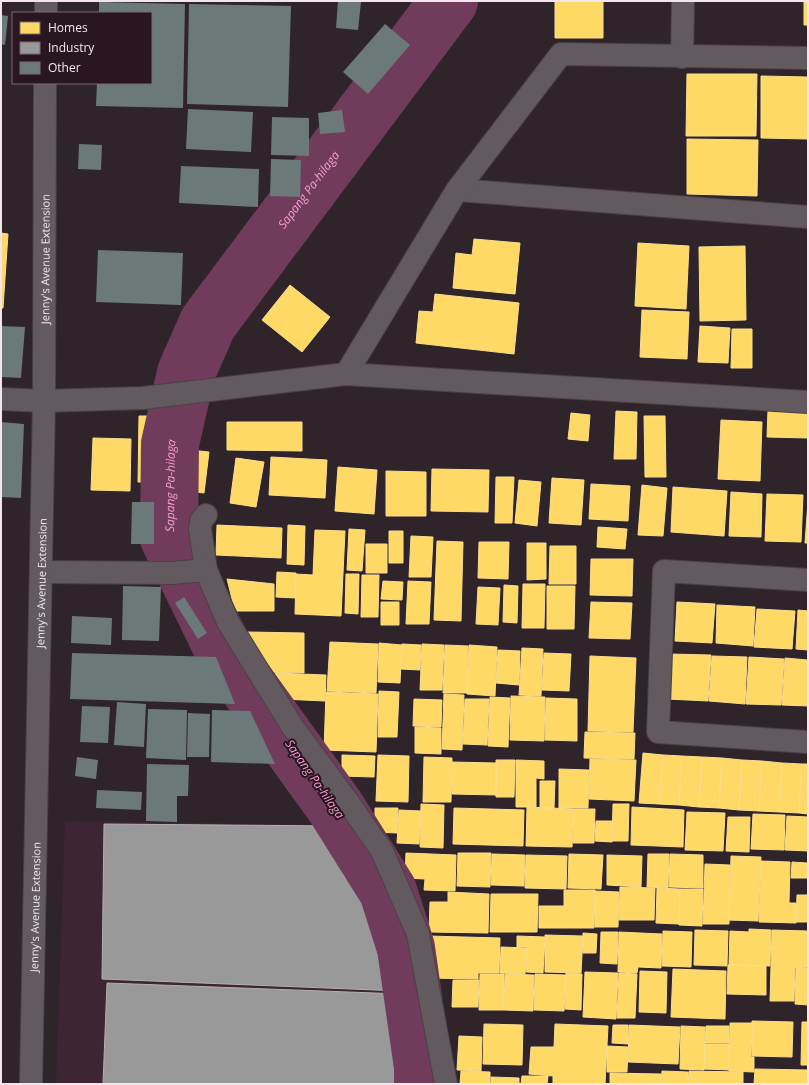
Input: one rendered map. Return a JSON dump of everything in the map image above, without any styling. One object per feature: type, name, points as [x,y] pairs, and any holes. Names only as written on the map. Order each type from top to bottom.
[{"type":"street","points":[[46,1],[46,12]]},
{"type":"street","points":[[682,57],[683,1]]},
{"type":"street","points":[[346,374],[457,190],[560,54],[808,58]]},
{"type":"street","name":"Jenny's Avenue Extension","points":[[31,1084],[44,401],[45,84]]},
{"type":"street","points":[[457,190],[808,217]]},
{"type":"street","points":[[1,399],[44,401],[143,398],[346,374],[808,402]]},
{"type":"street","points":[[206,515],[201,521],[200,529],[200,571],[228,622],[292,726],[382,851],[418,934],[446,1084]]},
{"type":"street","points":[[41,572],[172,573],[200,571]]},
{"type":"street","points":[[808,580],[664,571],[658,732],[808,742]]},
{"type":"shaded area","points":[[65,821],[338,825],[377,887],[401,949],[409,1084],[56,1084]]},
{"type":"building: Homes","points":[[555,1],[603,1],[603,38],[555,38]]},
{"type":"building: Homes","points":[[804,1],[808,1],[808,25],[804,25]]},
{"type":"building: Homes","points":[[687,74],[757,74],[756,136],[686,136]]},
{"type":"building: Homes","points":[[761,76],[808,77],[808,139],[761,138]]},
{"type":"building: Homes","points":[[687,139],[758,140],[757,196],[687,194]]},
{"type":"building: Homes","points":[[1,233],[8,234],[3,308],[1,308]]},
{"type":"building: Homes","points":[[474,239],[520,243],[515,294],[453,288],[456,253],[472,255]]},
{"type":"building: Homes","points":[[638,243],[689,246],[686,309],[635,306]]},
{"type":"building: Homes","points":[[745,246],[746,320],[700,321],[699,247]]},
{"type":"building: Homes","points":[[290,285],[330,317],[302,352],[262,320]]},
{"type":"building: Homes","points":[[435,294],[519,303],[514,354],[416,343],[419,311],[433,312]]},
{"type":"building: Homes","points":[[642,310],[689,312],[687,359],[640,357]]},
{"type":"building: Homes","points":[[700,326],[730,328],[728,363],[698,362]]},
{"type":"building: Homes","points":[[732,329],[752,329],[752,368],[731,368]]},
{"type":"building: Homes","points":[[616,411],[637,412],[636,459],[614,459]]},
{"type":"building: Homes","points":[[768,411],[808,412],[808,438],[767,437]]},
{"type":"building: Homes","points":[[571,413],[590,415],[588,441],[568,439]]},
{"type":"building: Homes","points":[[139,416],[167,416],[166,482],[138,482]]},
{"type":"building: Homes","points":[[644,416],[665,416],[666,477],[645,477]]},
{"type":"building: Homes","points":[[721,420],[762,422],[760,481],[718,479]]},
{"type":"building: Homes","points":[[227,422],[302,422],[302,451],[227,450]]},
{"type":"building: Homes","points":[[93,438],[131,439],[130,491],[91,490]]},
{"type":"building: Homes","points":[[181,449],[209,452],[204,493],[176,490]]},
{"type":"building: Homes","points":[[271,457],[327,460],[325,498],[269,495]]},
{"type":"building: Homes","points":[[236,458],[264,462],[256,507],[230,503]]},
{"type":"building: Homes","points":[[338,467],[377,470],[374,514],[335,511]]},
{"type":"building: Homes","points":[[432,469],[489,470],[488,512],[431,511]]},
{"type":"building: Homes","points":[[386,471],[426,472],[426,516],[386,516]]},
{"type":"building: Homes","points":[[496,477],[514,477],[512,523],[495,523]]},
{"type":"building: Homes","points":[[552,478],[584,480],[581,525],[549,523]]},
{"type":"building: Homes","points":[[519,480],[541,482],[537,526],[515,523]]},
{"type":"building: Homes","points":[[591,484],[630,486],[628,521],[589,519]]},
{"type":"building: Homes","points":[[642,485],[667,488],[663,536],[638,535]]},
{"type":"building: Homes","points":[[673,487],[727,491],[724,536],[671,532]]},
{"type":"building: Homes","points":[[731,492],[762,494],[761,537],[729,536]]},
{"type":"building: Homes","points":[[767,494],[803,495],[801,542],[765,541]]},
{"type":"building: Homes","points":[[808,502],[808,543],[805,543]]},
{"type":"building: Homes","points":[[217,525],[282,528],[281,558],[216,555]]},
{"type":"building: Homes","points":[[288,525],[305,526],[304,565],[287,564]]},
{"type":"building: Homes","points":[[598,527],[627,529],[625,549],[597,547]]},
{"type":"building: Homes","points":[[349,529],[365,530],[362,571],[347,570]]},
{"type":"building: Homes","points":[[315,530],[345,531],[341,616],[295,614],[296,574],[313,575]]},
{"type":"building: Homes","points":[[389,531],[403,531],[403,563],[389,563]]},
{"type":"building: Homes","points":[[411,536],[433,537],[431,577],[409,577]]},
{"type":"building: Homes","points":[[437,541],[463,542],[461,621],[434,620]]},
{"type":"building: Homes","points":[[479,542],[509,542],[508,579],[478,578]]},
{"type":"building: Homes","points":[[527,543],[546,543],[546,579],[527,580]]},
{"type":"building: Homes","points":[[366,544],[387,544],[387,573],[366,573]]},
{"type":"building: Homes","points":[[550,546],[576,546],[576,584],[549,584]]},
{"type":"building: Homes","points":[[591,559],[633,559],[632,596],[590,595]]},
{"type":"building: Homes","points":[[277,572],[296,573],[295,598],[276,597]]},
{"type":"building: Homes","points":[[346,574],[359,574],[358,614],[345,613]]},
{"type":"building: Homes","points":[[362,575],[379,575],[378,617],[361,617]]},
{"type":"building: Homes","points":[[227,579],[274,584],[274,611],[235,611]]},
{"type":"building: Homes","points":[[383,581],[403,582],[402,600],[381,599]]},
{"type":"building: Homes","points":[[408,581],[431,582],[429,624],[406,624]]},
{"type":"building: Homes","points":[[523,584],[545,584],[544,628],[522,628]]},
{"type":"building: Homes","points":[[504,585],[518,586],[517,623],[503,622]]},
{"type":"building: Homes","points":[[547,586],[575,586],[574,629],[547,629]]},
{"type":"building: Homes","points":[[478,587],[500,588],[498,625],[476,624]]},
{"type":"building: Homes","points":[[381,602],[399,602],[399,625],[381,625]]},
{"type":"building: Homes","points":[[591,602],[632,603],[630,639],[589,638]]},
{"type":"building: Homes","points":[[677,602],[715,604],[712,643],[675,641]]},
{"type":"building: Homes","points":[[717,605],[755,607],[753,646],[716,643]]},
{"type":"building: Homes","points":[[757,609],[795,611],[792,649],[754,647]]},
{"type":"building: Homes","points":[[798,610],[808,611],[808,650],[796,649]]},
{"type":"building: Homes","points":[[248,632],[304,633],[304,673],[263,672]]},
{"type":"building: Homes","points":[[330,642],[378,644],[376,693],[327,691]]},
{"type":"building: Homes","points":[[379,643],[402,645],[400,683],[378,682]]},
{"type":"building: Homes","points":[[402,644],[421,645],[420,670],[401,669]]},
{"type":"building: Homes","points":[[422,644],[444,645],[442,690],[420,690]]},
{"type":"building: Homes","points":[[445,645],[468,646],[467,693],[443,693]]},
{"type":"building: Homes","points":[[469,645],[497,647],[495,696],[467,694]]},
{"type":"building: Homes","points":[[522,648],[543,649],[541,696],[519,695]]},
{"type":"building: Homes","points":[[498,650],[520,651],[519,685],[496,683]]},
{"type":"building: Homes","points":[[544,653],[571,654],[569,691],[542,690]]},
{"type":"building: Homes","points":[[669,654],[711,655],[708,701],[667,699]]},
{"type":"building: Homes","points":[[590,656],[636,658],[633,732],[588,731]]},
{"type":"building: Homes","points":[[712,656],[747,657],[745,704],[709,701]]},
{"type":"building: Homes","points":[[749,657],[784,659],[781,705],[746,704]]},
{"type":"building: Homes","points":[[785,658],[808,660],[808,706],[782,705]]},
{"type":"building: Homes","points":[[275,673],[326,675],[325,701],[281,699],[274,696]]},
{"type":"building: Homes","points":[[379,691],[399,692],[397,737],[378,737]]},
{"type":"building: Homes","points":[[326,692],[378,694],[376,752],[324,750]]},
{"type":"building: Homes","points":[[444,694],[464,695],[462,750],[442,749]]},
{"type":"building: Homes","points":[[511,696],[545,697],[544,741],[510,740]]},
{"type":"building: Homes","points":[[490,697],[510,698],[508,747],[488,746]]},
{"type":"building: Homes","points":[[546,698],[577,699],[577,741],[545,740]]},
{"type":"building: Homes","points":[[414,699],[442,700],[441,727],[413,726]]},
{"type":"building: Homes","points":[[465,699],[489,699],[487,745],[463,744]]},
{"type":"building: Homes","points":[[415,727],[441,728],[441,754],[415,753]]},
{"type":"building: Homes","points":[[585,732],[635,733],[634,759],[584,758]]},
{"type":"building: Homes","points":[[643,753],[663,755],[659,804],[639,803]]},
{"type":"building: Homes","points":[[342,755],[375,756],[374,777],[342,776]]},
{"type":"building: Homes","points":[[378,755],[409,756],[408,802],[376,801]]},
{"type":"building: Homes","points":[[663,755],[682,756],[679,805],[659,804]]},
{"type":"building: Homes","points":[[682,756],[702,757],[699,807],[679,805]]},
{"type":"building: Homes","points":[[424,757],[452,758],[451,802],[423,802]]},
{"type":"building: Homes","points":[[702,757],[722,758],[719,808],[699,807]]},
{"type":"building: Homes","points":[[722,758],[742,760],[739,810],[719,808]]},
{"type":"building: Homes","points":[[590,759],[636,760],[634,801],[589,799]]},
{"type":"building: Homes","points":[[496,760],[515,760],[514,797],[496,797]]},
{"type":"building: Homes","points":[[516,760],[544,761],[544,779],[536,778],[536,807],[516,807]]},
{"type":"building: Homes","points":[[742,760],[762,761],[759,811],[739,810]]},
{"type":"building: Homes","points":[[762,761],[782,763],[779,812],[759,811]]},
{"type":"building: Homes","points":[[452,762],[496,763],[496,795],[452,794]]},
{"type":"building: Homes","points":[[782,763],[802,764],[799,813],[779,812]]},
{"type":"building: Homes","points":[[802,764],[808,764],[808,814],[799,813]]},
{"type":"building: Homes","points":[[559,769],[589,770],[588,808],[559,808]]},
{"type":"building: Homes","points":[[540,781],[555,781],[554,808],[540,808]]},
{"type":"building: Homes","points":[[421,804],[444,805],[443,848],[420,847]]},
{"type":"building: Homes","points":[[613,804],[629,804],[628,841],[612,841]]},
{"type":"building: Homes","points":[[527,807],[574,809],[572,847],[526,846]]},
{"type":"building: Homes","points":[[632,807],[684,810],[683,847],[631,845]]},
{"type":"building: Homes","points":[[375,808],[398,808],[397,833],[375,832]]},
{"type":"building: Homes","points":[[454,808],[524,810],[523,846],[453,844]]},
{"type":"building: Homes","points":[[574,809],[595,809],[594,843],[573,843]]},
{"type":"building: Homes","points":[[399,810],[421,811],[419,844],[397,843]]},
{"type":"building: Homes","points":[[687,812],[725,813],[723,851],[685,850]]},
{"type":"building: Homes","points":[[753,814],[785,815],[784,850],[751,849]]},
{"type":"building: Homes","points":[[787,816],[808,817],[808,851],[785,850]]},
{"type":"building: Homes","points":[[728,817],[750,817],[749,852],[726,851]]},
{"type":"building: Homes","points":[[596,821],[613,821],[612,842],[595,841]]},
{"type":"building: Homes","points":[[406,853],[456,855],[455,891],[424,890],[425,879],[405,878]]},
{"type":"building: Homes","points":[[458,853],[491,853],[490,887],[457,886]]},
{"type":"building: Homes","points":[[492,854],[525,855],[524,886],[491,885]]},
{"type":"building: Homes","points":[[569,854],[603,855],[601,889],[568,888]]},
{"type":"building: Homes","points":[[648,854],[669,854],[668,888],[647,887]]},
{"type":"building: Homes","points":[[670,854],[703,855],[703,888],[669,887]]},
{"type":"building: Homes","points":[[526,855],[567,856],[566,889],[525,888]]},
{"type":"building: Homes","points":[[607,855],[642,856],[641,887],[607,885]]},
{"type":"building: Homes","points":[[731,856],[761,857],[758,921],[729,920]]},
{"type":"building: Homes","points":[[761,861],[790,862],[789,903],[796,903],[796,923],[759,922]]},
{"type":"building: Homes","points":[[792,862],[807,863],[807,878],[791,878]]},
{"type":"building: Homes","points":[[705,864],[730,865],[729,924],[703,924]]},
{"type":"building: Homes","points":[[620,887],[655,888],[654,920],[619,920]]},
{"type":"building: Homes","points":[[657,888],[680,889],[679,924],[656,923]]},
{"type":"building: Homes","points":[[680,889],[703,889],[702,926],[679,925]]},
{"type":"building: Homes","points":[[564,890],[595,890],[594,928],[539,928],[539,906],[564,906]]},
{"type":"building: Homes","points":[[595,891],[619,892],[618,927],[595,927]]},
{"type":"building: Homes","points":[[448,892],[489,894],[488,933],[429,932],[430,902],[448,902]]},
{"type":"building: Homes","points":[[491,894],[538,894],[537,932],[490,932]]},
{"type":"building: Homes","points":[[797,895],[808,895],[808,922],[796,922]]},
{"type":"building: Homes","points":[[749,929],[771,930],[770,966],[729,965],[730,931],[749,932]]},
{"type":"building: Homes","points":[[695,930],[728,931],[727,966],[694,965]]},
{"type":"building: Homes","points":[[772,930],[808,931],[808,967],[795,967],[794,1001],[770,1001]]},
{"type":"building: Homes","points":[[663,931],[692,932],[691,967],[662,966]]},
{"type":"building: Homes","points":[[601,932],[618,932],[617,964],[600,963]]},
{"type":"building: Homes","points":[[619,932],[662,934],[661,968],[638,967],[637,973],[618,972]]},
{"type":"building: Homes","points":[[583,933],[597,934],[596,953],[583,953]]},
{"type":"building: Homes","points":[[545,935],[583,936],[581,973],[545,972]]},
{"type":"building: Homes","points":[[429,936],[500,938],[499,973],[478,973],[478,979],[429,978]]},
{"type":"building: Homes","points":[[517,936],[545,937],[543,973],[526,972],[527,947],[517,947]]},
{"type":"building: Homes","points":[[501,947],[527,948],[525,974],[500,973]]},
{"type":"building: Homes","points":[[728,965],[766,966],[766,995],[727,994]]},
{"type":"building: Homes","points":[[796,967],[808,968],[808,1005],[795,1004]]},
{"type":"building: Homes","points":[[673,969],[726,971],[725,1019],[671,1017]]},
{"type":"building: Homes","points":[[640,971],[667,972],[666,1013],[639,1012]]},
{"type":"building: Homes","points":[[585,972],[618,973],[616,1019],[583,1017]]},
{"type":"building: Homes","points":[[566,973],[582,974],[581,1010],[565,1009]]},
{"type":"building: Homes","points":[[619,973],[637,974],[635,1018],[617,1018]]},
{"type":"building: Homes","points":[[480,974],[504,974],[504,1010],[479,1010]]},
{"type":"building: Homes","points":[[505,974],[534,975],[533,1011],[504,1010]]},
{"type":"building: Homes","points":[[535,974],[566,975],[564,1011],[534,1010]]},
{"type":"building: Homes","points":[[453,980],[479,980],[478,1007],[452,1007]]},
{"type":"building: Homes","points":[[752,1021],[793,1022],[792,1057],[752,1056]]},
{"type":"building: Homes","points":[[802,1022],[808,1022],[808,1065],[801,1065]]},
{"type":"building: Homes","points":[[730,1023],[752,1023],[751,1057],[754,1057],[754,1072],[729,1071]]},
{"type":"building: Homes","points":[[484,1024],[523,1025],[522,1065],[483,1064]]},
{"type":"building: Homes","points":[[555,1024],[608,1026],[605,1084],[553,1084],[553,1076],[529,1074],[531,1047],[554,1047]]},
{"type":"building: Homes","points":[[613,1025],[628,1025],[628,1044],[612,1043]]},
{"type":"building: Homes","points":[[629,1025],[680,1027],[678,1064],[628,1062]]},
{"type":"building: Homes","points":[[681,1026],[705,1027],[704,1070],[680,1069]]},
{"type":"building: Homes","points":[[706,1026],[729,1026],[729,1043],[705,1043]]},
{"type":"building: Homes","points":[[459,1036],[482,1037],[481,1071],[457,1070]]},
{"type":"building: Homes","points":[[705,1044],[729,1044],[729,1070],[704,1069]]},
{"type":"building: Homes","points":[[607,1046],[628,1047],[627,1072],[607,1072]]},
{"type":"building: Homes","points":[[755,1069],[808,1070],[808,1084],[754,1084]]},
{"type":"building: Homes","points":[[461,1071],[490,1072],[490,1084],[460,1084]]},
{"type":"building: Homes","points":[[662,1071],[688,1072],[688,1084],[661,1084]]},
{"type":"building: Homes","points":[[689,1071],[743,1072],[743,1084],[688,1084]]},
{"type":"building: Homes","points":[[610,1073],[661,1074],[661,1084],[610,1084]]},
{"type":"building: Homes","points":[[522,1076],[548,1076],[547,1084],[521,1084]]},
{"type":"building: Homes","points":[[491,1077],[519,1078],[519,1084],[491,1084]]},
{"type":"building: Industry","points":[[104,824],[337,826],[370,886],[393,950],[400,991],[102,979]]},
{"type":"building: Industry","points":[[107,983],[402,994],[399,1084],[103,1084]]},
{"type":"building: Other","points":[[338,1],[361,2],[358,30],[336,28]]},
{"type":"building: Other","points":[[99,2],[185,4],[183,108],[96,106],[97,84],[152,84],[152,12],[99,12]]},
{"type":"building: Other","points":[[189,4],[291,6],[288,107],[187,104]]},
{"type":"building: Other","points":[[1,15],[8,16],[5,45],[1,44]]},
{"type":"building: Other","points":[[385,24],[410,45],[368,94],[343,72]]},
{"type":"building: Other","points":[[188,109],[253,112],[251,152],[186,149]]},
{"type":"building: Other","points":[[342,110],[345,132],[320,134],[318,113]]},
{"type":"building: Other","points":[[272,117],[309,118],[309,156],[271,155]]},
{"type":"building: Other","points":[[79,144],[102,145],[101,170],[78,169]]},
{"type":"building: Other","points":[[271,159],[301,160],[300,197],[270,196]]},
{"type":"building: Other","points":[[181,166],[259,169],[258,207],[179,203]]},
{"type":"building: Other","points":[[98,250],[183,253],[181,305],[96,302]]},
{"type":"building: Other","points":[[1,326],[25,327],[21,378],[1,377]]},
{"type":"building: Other","points":[[1,422],[24,424],[21,498],[1,497]]},
{"type":"building: Other","points":[[132,502],[154,502],[154,544],[131,544]]},
{"type":"building: Other","points":[[123,586],[161,587],[159,641],[122,640]]},
{"type":"building: Other","points":[[184,597],[207,633],[198,639],[175,603]]},
{"type":"building: Other","points":[[72,616],[112,618],[111,645],[71,643]]},
{"type":"building: Other","points":[[72,653],[216,657],[235,704],[70,699]]},
{"type":"building: Other","points":[[117,702],[146,704],[144,747],[114,745]]},
{"type":"building: Other","points":[[82,706],[110,707],[108,743],[80,742]]},
{"type":"building: Other","points":[[148,709],[187,710],[186,760],[146,758]]},
{"type":"building: Other","points":[[212,710],[250,711],[275,764],[211,762]]},
{"type":"building: Other","points":[[188,713],[210,714],[209,757],[187,757]]},
{"type":"building: Other","points":[[77,757],[98,760],[96,779],[75,776]]},
{"type":"building: Other","points":[[147,764],[189,765],[188,796],[177,796],[177,822],[146,821]]},
{"type":"building: Other","points":[[97,790],[142,792],[141,810],[96,808]]},
{"type":"waterway","name":"Sapang Pa-hilaga","points":[[423,1084],[423,1067],[406,948],[388,891],[336,808],[227,657],[169,538],[170,444],[186,373],[208,323],[449,1]]}]
